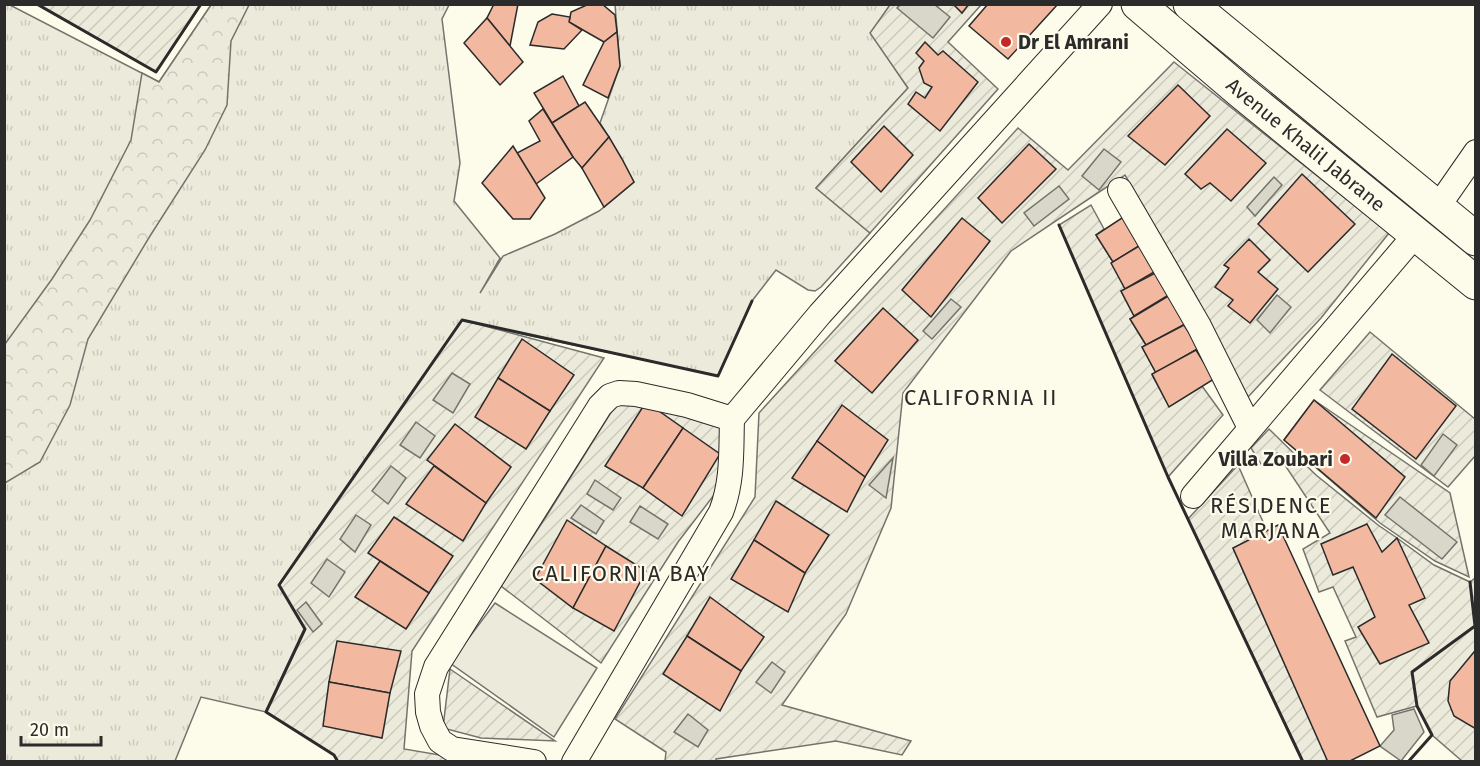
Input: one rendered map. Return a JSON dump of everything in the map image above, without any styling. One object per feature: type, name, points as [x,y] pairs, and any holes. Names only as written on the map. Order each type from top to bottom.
[{"type":"main road","name":"Avenue Khalil Jabrane","points":[[1138,4],[1240,91],[1476,283]]},
{"type":"main road","name":"Avenue Khalil Jabrane","points":[[1191,4],[1476,239]]},
{"type":"street","points":[[574,762],[721,512],[728,495],[731,471],[732,419],[827,307],[1100,4]]},
{"type":"street","points":[[1437,208],[1476,152]]},
{"type":"street","points":[[1120,190],[1199,326],[1250,428]]},
{"type":"street","points":[[1193,496],[1416,234]]},
{"type":"street","points":[[534,762],[452,749],[440,741],[428,712],[427,694],[436,667],[600,406],[610,396],[619,393],[636,394],[687,405],[732,419]]},
{"type":"green space","points":[[4,5],[10,5],[159,82],[211,5],[449,5],[442,19],[460,163],[454,201],[500,258],[480,293],[503,256],[555,234],[599,211],[634,182],[600,123],[620,66],[615,5],[890,5],[871,33],[908,88],[816,188],[870,233],[815,291],[808,290],[776,270],[752,301],[718,376],[462,321],[305,629],[266,712],[201,697],[175,761],[5,761]]},
{"type":"green space","points":[[37,5],[201,5],[156,72]]},
{"type":"green space","points":[[211,5],[249,5],[231,41],[227,105],[205,150],[88,339],[70,405],[40,462],[5,483],[5,344],[52,279],[90,220],[131,140],[142,73],[159,82]]},
{"type":"green space","points":[[890,5],[981,5],[948,42],[998,89],[870,233],[816,188],[908,88],[870,33]]},
{"type":"green space","points":[[1174,62],[1389,233],[1321,318],[1248,397],[1196,296],[1125,175],[1011,251],[903,393],[891,508],[846,614],[782,705],[911,741],[902,755],[836,741],[716,759],[716,761],[665,761],[666,752],[615,719],[755,497],[759,413],[1018,128],[1068,170]]},
{"type":"green space","points":[[1091,205],[1104,229],[1096,235],[1113,262],[1125,289],[1121,291],[1134,316],[1130,319],[1146,345],[1142,347],[1156,373],[1152,375],[1169,406],[1202,386],[1223,415],[1168,477],[1059,225]]},
{"type":"green space","points":[[462,320],[604,358],[412,651],[404,749],[475,761],[338,761],[334,755],[266,712],[305,629],[279,585]]},
{"type":"green space","points":[[1370,332],[1475,419],[1475,456],[1448,487],[1320,390]]},
{"type":"green space","points":[[1314,400],[1450,493],[1469,577],[1435,561],[1380,523],[1284,440]]},
{"type":"green space","points":[[618,401],[722,421],[725,455],[714,495],[678,542],[601,663],[501,586]]},
{"type":"green space","points":[[1269,429],[1316,475],[1378,525],[1434,565],[1470,582],[1475,578],[1475,761],[1462,761],[1432,735],[1417,706],[1377,717],[1345,641],[1356,637],[1333,587],[1319,592],[1303,549],[1330,533],[1277,453],[1261,464],[1251,448]]},
{"type":"green space","points":[[1238,465],[1267,531],[1233,548],[1328,761],[1303,761],[1188,519]]},
{"type":"green space","points":[[495,603],[597,668],[554,737],[450,663]]},
{"type":"green space","points":[[450,669],[555,741],[481,738],[443,728]]},
{"type":"shaded area","points":[[900,5],[935,5],[950,17],[933,38],[897,8]]},
{"type":"shaded area","points":[[1104,149],[1121,162],[1099,190],[1082,176]]},
{"type":"shaded area","points":[[1274,177],[1282,185],[1255,216],[1247,207]]},
{"type":"shaded area","points":[[1059,186],[1069,199],[1034,226],[1024,213]]},
{"type":"shaded area","points":[[1277,295],[1291,307],[1270,333],[1257,320]]},
{"type":"shaded area","points":[[951,299],[961,307],[932,339],[923,331]]},
{"type":"shaded area","points":[[452,373],[470,384],[453,413],[433,400]]},
{"type":"shaded area","points":[[416,422],[435,436],[420,458],[400,445]]},
{"type":"shaded area","points":[[1443,434],[1457,445],[1434,476],[1421,465]]},
{"type":"shaded area","points":[[893,458],[886,498],[869,485]]},
{"type":"shaded area","points":[[391,466],[406,478],[388,504],[372,491]]},
{"type":"shaded area","points":[[595,480],[621,498],[613,510],[587,494]]},
{"type":"shaded area","points":[[1400,497],[1457,542],[1442,559],[1385,515]]},
{"type":"shaded area","points":[[581,505],[604,521],[596,534],[571,518]]},
{"type":"shaded area","points":[[640,506],[668,524],[658,539],[630,522]]},
{"type":"shaded area","points":[[356,515],[371,525],[355,552],[340,539]]},
{"type":"shaded area","points":[[327,559],[345,572],[329,597],[311,583]]},
{"type":"shaded area","points":[[306,602],[322,624],[313,632],[297,610]]},
{"type":"shaded area","points":[[772,662],[785,672],[771,693],[756,682]]},
{"type":"shaded area","points":[[1414,709],[1424,732],[1401,761],[1380,746],[1394,730],[1392,715]]},
{"type":"shaded area","points":[[688,714],[708,730],[698,747],[674,732]]},
{"type":"building","points":[[494,4],[518,4],[510,46],[487,18]]},
{"type":"building","points":[[589,4],[602,4],[615,15],[617,32],[604,42],[569,22],[571,12]]},
{"type":"building","points":[[953,4],[969,4],[962,13]]},
{"type":"building","name":"Dr El Amrani","points":[[988,4],[1058,4],[1008,59],[969,26]]},
{"type":"building","points":[[552,14],[570,17],[569,22],[582,30],[564,49],[530,45],[538,22]]},
{"type":"building","points":[[487,18],[523,62],[500,85],[464,43]]},
{"type":"building","points":[[617,32],[620,66],[608,98],[583,85],[604,42]]},
{"type":"building","points":[[925,42],[938,55],[943,51],[978,82],[940,131],[908,104],[916,92],[925,98],[932,87],[924,83],[919,68],[924,61],[916,53]]},
{"type":"building","points":[[563,76],[579,106],[552,123],[534,93]]},
{"type":"building","points":[[1178,85],[1210,116],[1165,165],[1128,136]]},
{"type":"building","points":[[585,102],[609,137],[582,168],[552,123]]},
{"type":"building","points":[[543,109],[573,157],[536,184],[517,153],[540,141],[529,121]]},
{"type":"building","points":[[884,126],[913,155],[881,192],[851,162]]},
{"type":"building","points":[[1227,129],[1266,163],[1231,201],[1210,183],[1201,189],[1185,174]]},
{"type":"building","points":[[609,137],[634,182],[604,207],[582,168]]},
{"type":"building","points":[[1029,144],[1056,169],[1002,223],[978,198]]},
{"type":"building","points":[[513,146],[545,198],[530,219],[513,219],[482,183]]},
{"type":"building","points":[[1302,174],[1355,224],[1308,272],[1258,224]]},
{"type":"building","points":[[1131,212],[1147,241],[1113,262],[1096,235]]},
{"type":"building","points":[[962,218],[990,241],[931,317],[902,290]]},
{"type":"building","points":[[1249,239],[1270,260],[1258,272],[1278,289],[1250,323],[1228,306],[1233,300],[1215,287],[1229,268],[1224,265]]},
{"type":"building","points":[[1144,243],[1161,268],[1125,289],[1111,263]]},
{"type":"building","points":[[1159,271],[1172,293],[1134,316],[1121,291]]},
{"type":"building","points":[[1170,295],[1187,323],[1146,345],[1130,319]]},
{"type":"building","points":[[883,308],[918,340],[872,393],[835,361]]},
{"type":"building","points":[[1184,325],[1199,348],[1156,373],[1142,347]]},
{"type":"building","points":[[522,339],[574,375],[550,411],[498,378]]},
{"type":"building","points":[[1196,350],[1214,379],[1169,407],[1152,374]]},
{"type":"building","points":[[1392,354],[1456,406],[1416,459],[1352,409]]},
{"type":"building","points":[[498,378],[550,411],[526,449],[475,417]]},
{"type":"building","name":"Villa Zoubari","points":[[1314,400],[1405,477],[1376,518],[1284,440]]},
{"type":"building","points":[[646,402],[683,428],[643,488],[605,466]]},
{"type":"building","points":[[842,405],[888,440],[865,477],[817,441]]},
{"type":"building","points":[[455,424],[511,467],[486,503],[427,460]]},
{"type":"building","points":[[683,428],[720,454],[682,516],[643,488]]},
{"type":"building","points":[[817,441],[865,477],[847,512],[792,478]]},
{"type":"building","points":[[434,466],[486,503],[463,541],[406,504]]},
{"type":"building","points":[[776,501],[829,535],[805,573],[754,540]]},
{"type":"building","points":[[394,517],[453,556],[429,593],[368,553]]},
{"type":"building","points":[[567,520],[606,546],[573,608],[535,579]]},
{"type":"building","points":[[1367,524],[1382,552],[1397,538],[1425,598],[1409,605],[1429,643],[1380,664],[1358,627],[1375,617],[1353,567],[1333,575],[1321,544]]},
{"type":"building","points":[[1278,525],[1380,746],[1348,762],[1328,762],[1233,548]]},
{"type":"building","points":[[754,540],[805,573],[788,612],[731,579]]},
{"type":"building","points":[[606,546],[646,571],[614,631],[573,608]]},
{"type":"building","points":[[380,561],[429,593],[406,629],[355,597]]},
{"type":"building","points":[[710,597],[764,637],[741,671],[687,636]]},
{"type":"building","points":[[687,636],[741,671],[720,711],[663,674]]},
{"type":"building","points":[[337,641],[401,651],[390,693],[329,682]]},
{"type":"building","points":[[1474,652],[1476,653],[1476,729],[1454,716],[1448,701],[1450,681]]},
{"type":"building","points":[[329,682],[390,693],[382,738],[323,726]]},
{"type":"wall","points":[[37,4],[156,72],[201,4]]},
{"type":"wall","points":[[1059,225],[1168,477],[1303,762]]},
{"type":"wall","points":[[338,762],[334,755],[266,712],[305,629],[279,585],[462,320],[718,376],[752,301]]},
{"type":"wall","points":[[1408,762],[1432,735],[1417,706],[1412,672],[1475,626],[1470,582]]},
{"type":"place","name":"Dr El Amrani","points":[[1006,42]]},
{"type":"place","name":"Villa Zoubari","points":[[1345,459]]},
{"type":"district","name":"CALIFORNIA II","points":[[981,397]]},
{"type":"district","name":"RÉSIDENCE MARJANA","points":[[1271,518]]},
{"type":"district","name":"CALIFORNIA BAY","points":[[621,573]]}]
